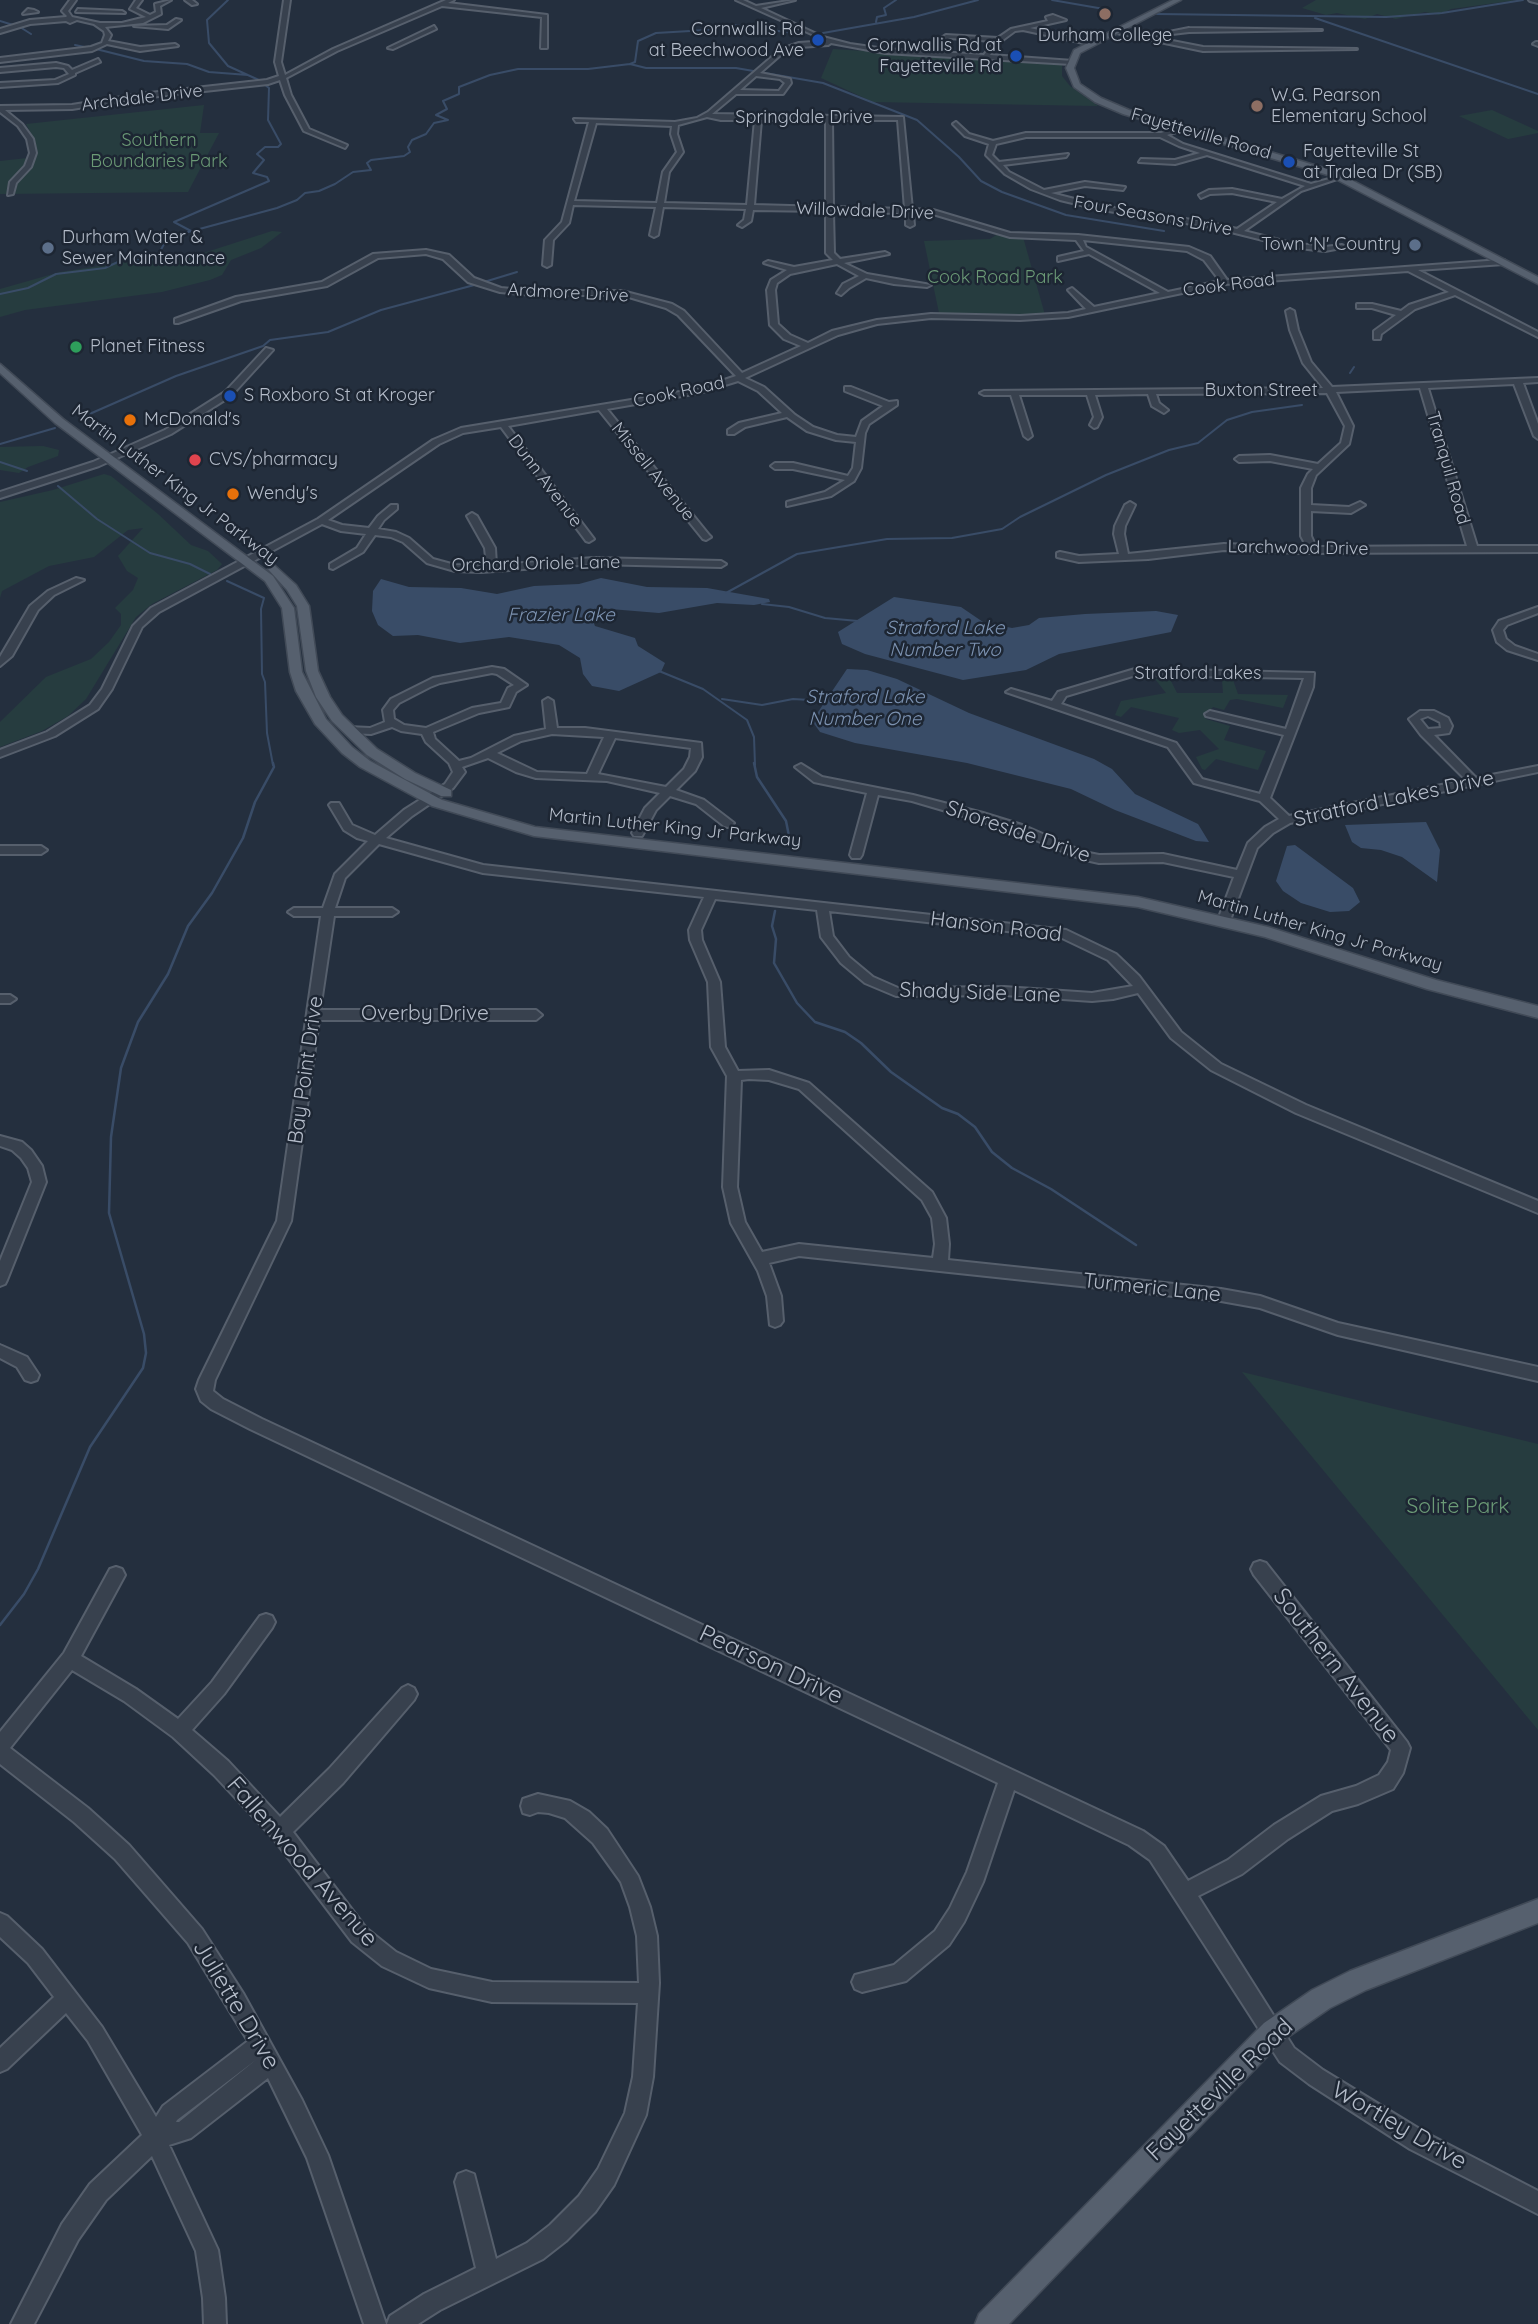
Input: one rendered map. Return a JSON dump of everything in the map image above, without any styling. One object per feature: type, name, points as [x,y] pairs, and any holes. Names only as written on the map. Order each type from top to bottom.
[{"type":"main road","points":[[1070,62],[1077,52],[1178,0]]},
{"type":"main road","name":"Fayetteville Road","points":[[1070,62],[1072,77],[1088,94],[1126,112],[1338,177],[1538,281]]},
{"type":"main road","name":"Martin Luther King Jr Parkway","points":[[1,361],[35,402],[287,581],[303,606],[308,653],[315,680],[329,707],[363,745],[460,811],[534,831],[1090,894],[1226,915],[1433,985],[1538,1012]]},
{"type":"main road","name":"Martin Luther King Jr Parkway","points":[[252,558],[277,588],[288,608],[296,672],[320,721],[365,764],[433,795],[525,818],[575,827],[856,855],[1125,888],[1538,1000]]},
{"type":"main road","name":"Fayetteville Road","points":[[989,2324],[1273,2032],[1321,1999],[1359,1980],[1538,1911]]},
{"type":"street","points":[[67,15],[68,4],[73,0]]},
{"type":"street","points":[[139,0],[133,9],[150,17]]},
{"type":"street","points":[[133,24],[159,13],[158,5],[168,0]]},
{"type":"street","points":[[188,0],[194,4]]},
{"type":"street","points":[[288,0],[278,57],[282,78],[306,130],[345,146]]},
{"type":"street","name":"Archdale Drive","points":[[0,109],[72,107],[141,96],[247,86],[282,78],[438,2],[451,0]]},
{"type":"street","points":[[739,0],[834,42],[877,50],[1070,62]]},
{"type":"street","points":[[755,8],[792,0]]},
{"type":"street","points":[[1532,0],[1538,1]]},
{"type":"street","points":[[438,2],[545,16],[544,48]]},
{"type":"street","points":[[0,31],[84,10],[122,13]]},
{"type":"street","points":[[58,12],[91,20],[100,25],[107,31],[106,43]]},
{"type":"street","points":[[100,25],[168,27],[178,20]]},
{"type":"street","points":[[986,57],[998,40],[1020,28],[1050,21]]},
{"type":"street","points":[[389,26],[403,29]]},
{"type":"street","points":[[391,48],[434,28]]},
{"type":"street","points":[[1020,28],[1093,43]]},
{"type":"street","points":[[1156,40],[1167,34],[1189,30],[1319,30]]},
{"type":"street","points":[[413,31],[424,33]]},
{"type":"street","points":[[1115,32],[1213,49],[1354,50]]},
{"type":"street","points":[[936,54],[944,37],[960,35],[998,40]]},
{"type":"street","points":[[576,120],[676,124],[706,115],[788,47],[834,42]]},
{"type":"street","points":[[0,60],[96,48],[106,43],[156,48]]},
{"type":"street","points":[[71,72],[98,61]]},
{"type":"street","points":[[0,70],[52,64],[64,66],[73,75],[56,82],[0,85]]},
{"type":"street","points":[[733,92],[781,93],[788,83],[788,80],[781,77],[754,74]]},
{"type":"street","points":[[0,109],[20,125],[30,139],[33,153],[28,167],[13,182],[10,194]]},
{"type":"street","name":"Springdale Drive","points":[[706,115],[717,118],[901,118],[909,212]]},
{"type":"street","points":[[742,225],[747,221],[750,207],[758,118]]},
{"type":"street","points":[[830,118],[829,249],[836,261],[865,276],[927,285]]},
{"type":"street","points":[[547,265],[549,240],[565,223],[593,121]]},
{"type":"street","points":[[654,235],[666,172],[680,152],[674,134],[676,124]]},
{"type":"street","points":[[956,124],[967,135],[993,144]]},
{"type":"street","points":[[1066,155],[997,164],[988,153],[993,144],[1011,137],[1032,134],[1161,135],[1183,128]]},
{"type":"street","points":[[1161,135],[1177,143],[1309,186]]},
{"type":"street","points":[[1141,161],[1175,162],[1208,153]]},
{"type":"street","name":"Four Seasons Drive","points":[[997,164],[1018,180],[1043,192],[1093,206],[1240,231],[1301,247],[1342,247]]},
{"type":"street","points":[[1240,231],[1309,186],[1338,177]]},
{"type":"street","points":[[1043,192],[1085,184],[1122,188]]},
{"type":"street","points":[[1201,196],[1209,192],[1232,191],[1283,201]]},
{"type":"street","name":"Willowdale Drive","points":[[570,203],[942,214],[1008,234],[1077,237],[1194,251],[1206,258],[1225,282]]},
{"type":"street","points":[[909,212],[910,225]]},
{"type":"street","points":[[1077,237],[1079,245],[1166,294]]},
{"type":"street","name":"Ardmore Drive","points":[[178,321],[239,299],[324,284],[376,256],[426,252],[448,258],[471,280],[500,290],[533,293],[622,293],[669,306],[681,313],[740,377],[764,391],[788,414],[818,432],[860,440]]},
{"type":"street","points":[[1061,259],[1090,252]]},
{"type":"street","points":[[806,345],[781,333],[773,320],[772,286],[778,278],[793,269],[886,254]]},
{"type":"street","name":"Cook Road","points":[[0,754],[43,738],[94,707],[107,689],[133,633],[162,606],[321,521],[441,440],[467,429],[699,391],[740,377],[851,327],[900,318],[1039,317],[1093,311],[1225,282],[1500,262]]},
{"type":"street","points":[[768,263],[793,269]]},
{"type":"street","points":[[1409,269],[1538,335]]},
{"type":"street","points":[[841,293],[846,286],[865,276]]},
{"type":"street","points":[[1072,289],[1093,311]]},
{"type":"street","points":[[1377,337],[1377,333],[1417,304],[1455,293]]},
{"type":"street","points":[[1360,306],[1372,306],[1402,314]]},
{"type":"street","points":[[1290,311],[1294,330],[1307,363],[1340,404],[1349,432],[1340,450],[1318,467],[1306,488],[1306,536],[1313,550]]},
{"type":"street","points":[[0,489],[111,454],[150,433],[195,408],[227,384],[258,350]]},
{"type":"street","points":[[0,495],[167,432],[215,404],[242,382],[269,350]]},
{"type":"street","name":"Buxton Street","points":[[984,393],[1329,390],[1538,380]]},
{"type":"street","points":[[1518,382],[1538,436]]},
{"type":"street","name":"Tranquil Road","points":[[1423,386],[1473,549]]},
{"type":"street","points":[[790,504],[828,494],[851,479],[857,468],[865,423],[892,404],[848,389]]},
{"type":"street","points":[[1151,391],[1155,404],[1164,410]]},
{"type":"street","points":[[1090,392],[1098,417],[1094,425]]},
{"type":"street","points":[[1014,393],[1028,436]]},
{"type":"street","name":"Missell Avenue","points":[[601,407],[706,537]]},
{"type":"street","points":[[731,432],[742,425],[788,414]]},
{"type":"street","name":"Dunn Avenue","points":[[502,423],[589,539]]},
{"type":"street","points":[[1239,459],[1270,458],[1318,467]]},
{"type":"street","points":[[775,466],[793,466],[851,479]]},
{"type":"street","points":[[1124,557],[1119,526],[1130,505]]},
{"type":"street","points":[[1306,508],[1351,510],[1360,505]]},
{"type":"street","points":[[333,566],[357,552],[394,507]]},
{"type":"street","points":[[472,516],[490,548],[492,568]]},
{"type":"street","name":"Orchard Oriole Lane","points":[[321,521],[341,528],[372,531],[406,540],[424,558],[455,568],[594,561],[721,565]]},
{"type":"street","name":"Larchwood Drive","points":[[1060,555],[1079,559],[1124,557],[1212,547],[1538,550]]},
{"type":"street","points":[[0,663],[7,656],[34,608],[51,593],[79,580]]},
{"type":"street","points":[[1537,612],[1503,623],[1499,626],[1498,635],[1519,652],[1538,657]]},
{"type":"street","points":[[1264,799],[1308,687],[1310,675],[1314,673],[1316,660]]},
{"type":"street","points":[[492,670],[500,671],[522,685],[512,690],[505,705],[477,709],[427,731],[411,730],[392,723],[387,715],[395,701],[437,680],[492,670]]},
{"type":"street","name":"Stratford Lakes","points":[[1055,705],[1062,694],[1135,671],[1310,675]]},
{"type":"street","points":[[1011,692],[1172,745],[1198,782],[1264,799],[1287,820]]},
{"type":"street","points":[[548,701],[552,731]]},
{"type":"street","name":"Stratford Lakes","points":[[1210,714],[1290,733]]},
{"type":"street","points":[[348,730],[371,731],[392,723]]},
{"type":"street","points":[[363,745],[371,731]]},
{"type":"street","points":[[427,731],[430,740],[457,765],[518,738],[552,731],[611,734],[697,745],[696,757],[689,771],[651,808],[638,833]]},
{"type":"street","points":[[1426,733],[1474,782]]},
{"type":"street","points":[[590,777],[611,734]]},
{"type":"street","points":[[488,753],[528,773],[633,781],[700,802],[728,823]]},
{"type":"street","name":"Bay Point Drive","points":[[207,1380],[284,1220],[328,912],[339,877],[377,841],[433,795],[449,786],[458,775],[457,765]]},
{"type":"street","name":"Shoreside Drive","points":[[801,767],[818,780],[913,798],[1009,825],[1099,859],[1163,858],[1240,874]]},
{"type":"street","name":"Stratford Lakes Drive","points":[[1226,915],[1252,846],[1269,830],[1287,820],[1538,769]]},
{"type":"street","points":[[856,855],[873,791]]},
{"type":"street","name":"Hanson Road","points":[[335,805],[348,827],[377,841],[483,869],[1062,933],[1112,957],[1141,988],[1176,1035],[1190,1049],[1224,1072],[1301,1110],[1538,1208]]},
{"type":"street","points":[[0,850],[41,850]]},
{"type":"street","points":[[711,894],[695,930],[695,940],[714,982],[718,1047],[734,1076],[730,1187],[738,1223],[760,1259],[774,1296],[775,1321]]},
{"type":"street","name":"Shady Side Lane","points":[[822,906],[827,937],[845,960],[869,980],[896,992],[1004,991],[1092,997],[1141,988]]},
{"type":"street","points":[[294,912],[392,912]]},
{"type":"street","name":"Overby Drive","points":[[313,1015],[536,1015]]},
{"type":"street","points":[[734,1076],[769,1075],[804,1086],[927,1196],[939,1218],[942,1244],[940,1265]]},
{"type":"street","points":[[0,1141],[17,1146],[26,1154],[35,1166],[39,1182],[7,1250],[0,1280]]},
{"type":"street","name":"Turmeric Lane","points":[[760,1259],[799,1250],[1221,1295],[1260,1302],[1338,1329],[1538,1374]]},
{"type":"street","points":[[0,1351],[22,1362],[31,1375]]},
{"type":"street","name":"Pearson Drive","points":[[207,1380],[204,1389],[207,1396],[256,1424],[1009,1777],[1146,1844],[1166,1864],[1273,2032]]},
{"type":"street","name":"Southern Avenue","points":[[1184,1893],[1235,1867],[1281,1832],[1328,1803],[1358,1795],[1386,1782],[1396,1766],[1401,1748],[1260,1569]]},
{"type":"street","points":[[0,1746],[70,1659],[116,1575]]},
{"type":"street","points":[[179,1731],[218,1688],[266,1622]]},
{"type":"street","name":"Fallenwood Avenue","points":[[70,1659],[130,1695],[179,1731],[221,1768],[280,1831],[359,1935],[373,1948],[406,1968],[466,1988],[492,1992],[649,1993]]},
{"type":"street","points":[[280,1831],[336,1776],[408,1694]]},
{"type":"street","name":"Juliette Drive","points":[[0,1752],[81,1815],[122,1852],[195,1936],[266,2053],[317,2155],[375,2324]]},
{"type":"street","points":[[862,1982],[899,1974],[942,1938],[957,1915],[976,1875],[1009,1777]]},
{"type":"street","points":[[398,2324],[432,2302],[535,2252],[558,2232],[587,2204],[606,2178],[635,2115],[643,2077],[649,1993],[647,1936],[640,1907],[628,1876],[600,1836],[570,1810],[542,1802],[530,1806]]},
{"type":"street","points":[[0,1923],[35,1956],[95,2034],[155,2138],[207,2250],[215,2324]]},
{"type":"street","points":[[0,2062],[67,1998]]},
{"type":"street","name":"Wortley Drive","points":[[1273,2032],[1287,2054],[1316,2077],[1418,2141],[1538,2203]]},
{"type":"street","points":[[22,2324],[70,2232],[98,2192],[155,2138],[184,2132],[266,2053]]},
{"type":"street","points":[[466,2182],[489,2274]]},
{"type":"green space","points":[[1316,0],[1518,0],[1451,9],[1439,15],[1425,12],[1396,19],[1377,14],[1365,19],[1337,13],[1326,15],[1302,8]]},
{"type":"green space","points":[[833,49],[1057,63],[1062,65],[1062,76],[1070,86],[1098,106],[873,102],[821,78]]},
{"type":"green space","name":"Southern Boundaries Park","points":[[204,105],[200,133],[219,133],[188,192],[0,194],[0,161],[37,157],[34,139],[26,124]]},
{"type":"green space","points":[[1492,110],[1538,133],[1508,139],[1459,116]]},
{"type":"green space","points":[[272,231],[282,232],[261,248],[231,260],[222,275],[210,280],[162,292],[25,310],[0,317],[0,289],[60,272],[107,265],[121,260],[152,258],[155,254],[191,257]]},
{"type":"green space","name":"Cook Road Park","points":[[998,234],[1023,237],[1045,315],[939,313],[924,241],[990,239]]},
{"type":"green space","points":[[43,446],[59,450],[58,456],[19,473],[0,470],[0,447]]},
{"type":"green space","points":[[104,474],[111,476],[158,514],[191,545],[208,551],[222,564],[217,570],[152,604],[136,617],[86,699],[68,716],[42,731],[0,747],[0,722],[46,677],[91,659],[109,642],[121,625],[121,614],[115,608],[133,590],[138,578],[127,571],[118,556],[143,528],[128,530],[94,557],[49,566],[2,591],[0,598],[0,502],[53,490]]},
{"type":"green space","points":[[1155,679],[1170,679],[1177,693],[1223,693],[1222,680],[1233,680],[1238,694],[1288,695],[1283,708],[1237,699],[1230,700],[1224,710],[1213,707],[1205,715],[1206,719],[1230,726],[1224,740],[1266,751],[1258,770],[1216,759],[1205,770],[1202,769],[1196,757],[1219,749],[1200,730],[1179,733],[1172,730],[1179,718],[1131,707],[1121,717],[1115,715],[1121,701],[1166,693]]},
{"type":"green space","name":"Solite Park","points":[[1242,1372],[1538,1444],[1538,1730]]},
{"type":"water","name":"Frazier Lake","points":[[601,578],[647,587],[707,588],[769,599],[770,602],[754,605],[717,603],[659,613],[598,608],[591,616],[595,626],[635,638],[638,646],[665,663],[661,672],[619,691],[592,686],[583,674],[580,658],[559,645],[509,637],[460,643],[418,635],[393,636],[378,625],[372,611],[373,591],[381,579],[409,587],[461,588],[497,594],[534,586],[579,584]]},
{"type":"water","name":"Straford Lake Number Two","points":[[894,597],[961,607],[983,622],[1012,628],[1029,625],[1039,618],[1085,614],[1156,611],[1178,615],[1171,632],[1059,654],[1026,670],[963,680],[865,654],[842,644],[838,632]]},
{"type":"water","name":"Straford Lake Number One","points":[[847,669],[867,670],[897,679],[969,713],[1094,759],[1112,769],[1135,794],[1198,824],[1209,842],[1196,841],[1115,810],[1071,789],[967,763],[855,743],[820,732],[812,721]]},
{"type":"water","points":[[1426,822],[1440,850],[1437,882],[1402,857],[1381,850],[1361,848],[1352,842],[1345,825]]},
{"type":"water","points":[[1295,845],[1353,888],[1360,902],[1349,911],[1330,912],[1301,903],[1283,891],[1276,881],[1287,846]]},
{"type":"waterway","points":[[228,0],[207,20],[209,43],[228,66],[248,75]]},
{"type":"waterway","points":[[876,22],[877,17],[886,15],[884,8],[896,0]]},
{"type":"waterway","points":[[823,33],[914,17],[978,0]]},
{"type":"waterway","points":[[1052,0],[1104,9]]},
{"type":"waterway","points":[[1157,14],[1386,17],[1442,13],[1523,0]]},
{"type":"waterway","points":[[1315,18],[1538,94]]},
{"type":"waterway","points":[[0,21],[13,25]]},
{"type":"waterway","points":[[630,64],[635,62],[638,41],[656,33],[707,30],[733,25],[801,34]]},
{"type":"waterway","points":[[20,27],[31,34]]},
{"type":"waterway","points":[[75,45],[89,48]]},
{"type":"waterway","points":[[96,49],[144,61],[187,64],[209,72],[248,75]]},
{"type":"waterway","points":[[0,294],[28,288],[56,274],[105,268],[120,261],[156,259],[164,244],[181,234],[277,208],[297,200],[305,193],[319,191],[335,184],[353,172],[371,170],[367,163],[371,160],[404,156],[410,152],[408,147],[412,140],[426,134],[434,123],[448,120],[436,115],[447,109],[443,101],[459,94],[459,87],[490,75],[518,69],[588,69],[630,64]]},
{"type":"waterway","points":[[630,64],[646,68],[736,68],[823,83],[917,120],[959,157],[981,181],[1002,192],[1066,215],[1164,231]]},
{"type":"waterway","points":[[248,75],[261,81]]},
{"type":"waterway","points":[[191,231],[174,222],[269,181],[267,177],[253,173],[264,160],[257,154],[265,147],[278,147],[281,144],[268,120],[269,88],[264,84]]},
{"type":"waterway","points":[[484,282],[517,272]]},
{"type":"waterway","points":[[85,416],[176,376],[263,346],[270,340],[328,332],[381,310],[478,284]]},
{"type":"waterway","points":[[1350,373],[1354,367]]},
{"type":"waterway","points":[[726,593],[797,554],[887,539],[952,538],[1002,529],[1020,517],[1106,475],[1169,450],[1198,443],[1227,420],[1252,412],[1302,405]]},
{"type":"waterway","points":[[0,444],[55,428]]},
{"type":"waterway","points":[[0,462],[27,471]]},
{"type":"waterway","points":[[58,486],[97,519],[150,553],[190,564],[210,574]]},
{"type":"waterway","points":[[227,581],[264,598],[261,609],[262,674],[265,682],[267,733],[273,765]]},
{"type":"waterway","points":[[762,604],[789,607],[825,618],[858,621]]},
{"type":"waterway","points":[[659,671],[703,689],[747,720],[754,737],[755,765]]},
{"type":"waterway","points":[[722,699],[762,705],[793,699],[826,701]]},
{"type":"waterway","points":[[0,1625],[24,1594],[38,1569],[90,1447],[143,1368],[146,1353],[144,1334],[109,1213],[111,1137],[121,1068],[138,1022],[168,974],[188,926],[212,893],[243,838],[255,802],[274,767],[273,763]]},
{"type":"waterway","points":[[754,763],[757,777],[786,821],[789,836]]},
{"type":"waterway","points":[[775,911],[772,926],[776,939],[774,963],[797,1003],[815,1022],[845,1032],[861,1043],[891,1072],[942,1108],[958,1114],[975,1127],[992,1152],[1012,1168],[1051,1189],[1136,1245]]},
{"type":"place","name":"Durham College","points":[[1105,14]]},
{"type":"place","name":"Cornwallis Rd at Beechwood Ave","points":[[818,40]]},
{"type":"place","name":"Cornwallis Rd at Fayetteville Rd","points":[[1016,56]]},
{"type":"place","name":"W.G. Pearson Elementary School","points":[[1257,106]]},
{"type":"place","name":"Fayetteville St at Tralea Dr (SB)","points":[[1289,162]]},
{"type":"place","name":"Town 'N' Country","points":[[1415,245]]},
{"type":"place","name":"Durham Water & Sewer Maintenance","points":[[48,248]]},
{"type":"place","name":"Planet Fitness","points":[[76,347]]},
{"type":"place","name":"S Roxboro St at Kroger","points":[[230,396]]},
{"type":"place","name":"McDonald's","points":[[130,420]]},
{"type":"place","name":"CVS/pharmacy","points":[[195,460]]},
{"type":"place","name":"Wendy's","points":[[233,494]]}]
